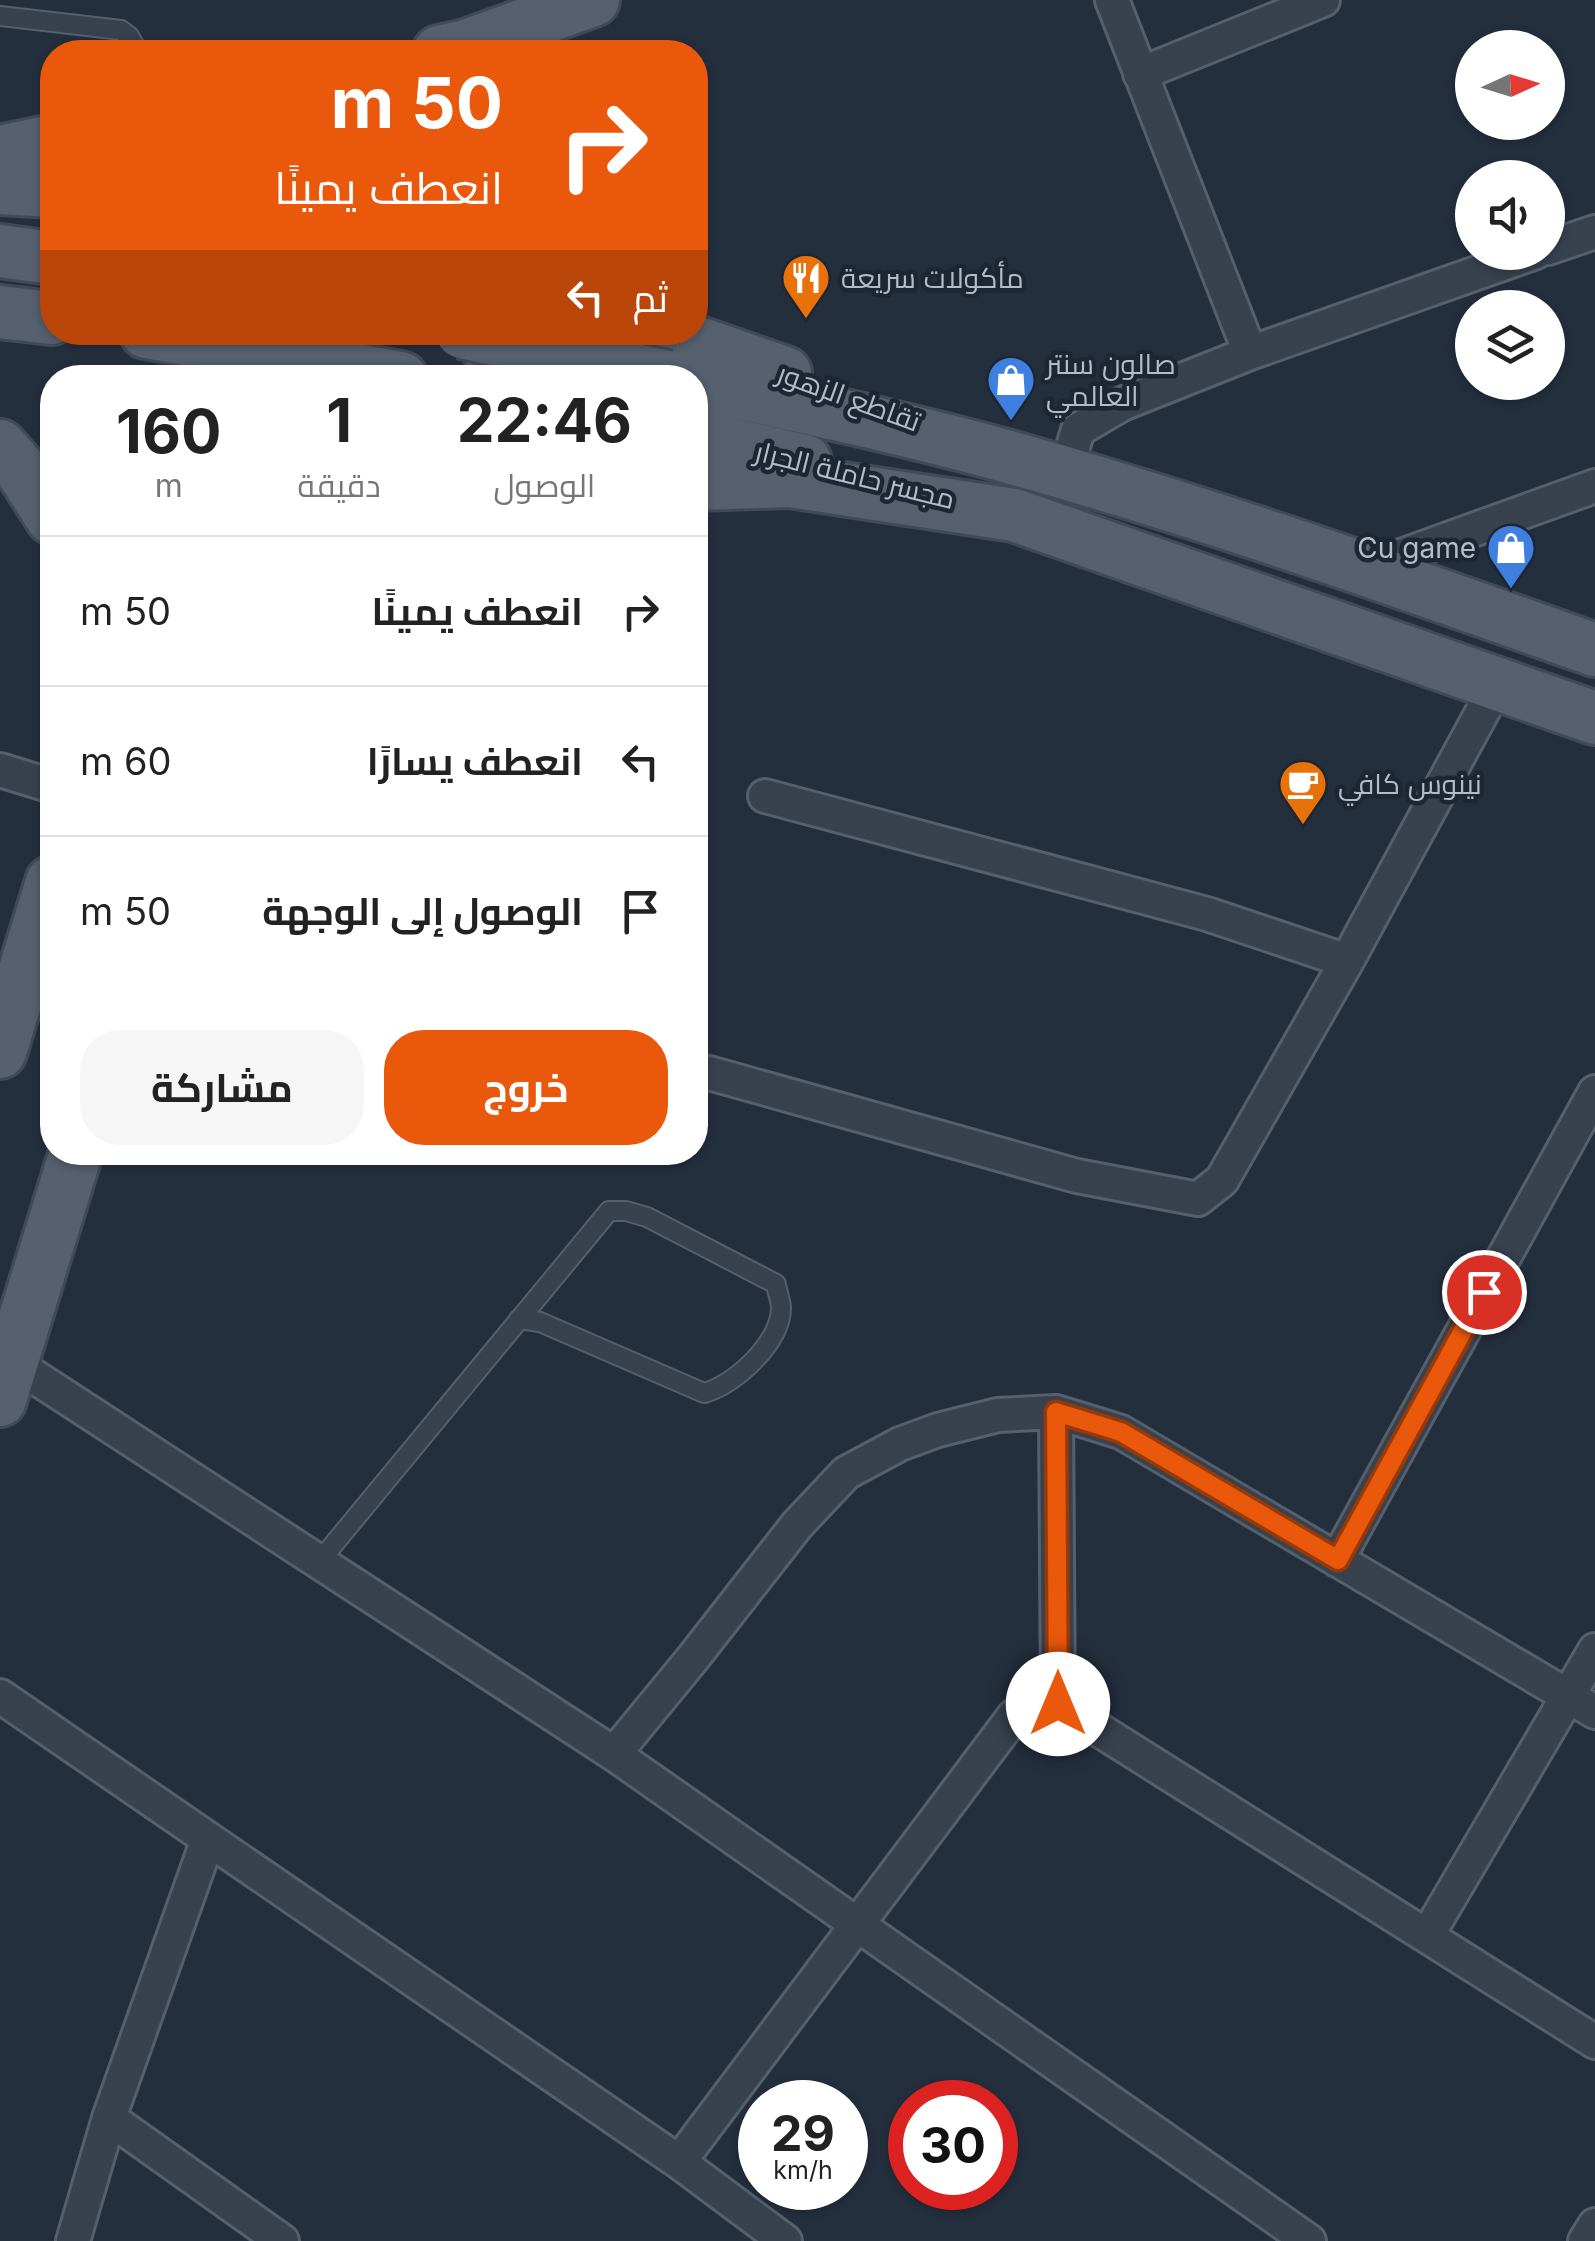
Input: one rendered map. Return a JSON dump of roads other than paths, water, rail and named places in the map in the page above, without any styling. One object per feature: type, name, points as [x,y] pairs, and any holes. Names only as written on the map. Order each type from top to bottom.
[{"type":"main road","points":[[482,40],[593,0]]},
{"type":"main road","points":[[0,152],[40,144]]},
{"type":"main road","points":[[0,188],[40,191]]},
{"type":"main road","points":[[0,251],[40,256]]},
{"type":"main road","points":[[0,312],[40,317]]},
{"type":"main road","points":[[218,345],[330,365]]},
{"type":"main road","points":[[522,345],[615,365]]},
{"type":"main road","name":"تقاطع الزهور","points":[[705,345],[1048,468]]},
{"type":"main road","name":"مجسر حاملة الجرار","points":[[708,386],[850,417],[1048,468]]},
{"type":"main road","name":"مجسر حاملة الجرار","points":[[708,439],[838,468],[1014,515]]},
{"type":"main road","points":[[0,446],[22,470],[40,499]]},
{"type":"main road","points":[[1048,468],[1365,569],[1595,650]]},
{"type":"main road","points":[[708,484],[790,481],[1014,515],[1595,718]]},
{"type":"main road","points":[[0,1052],[40,921]]},
{"type":"main road","points":[[6,1381],[72,1165]]},
{"type":"street","points":[[1112,0],[1250,353]]},
{"type":"street","points":[[1140,74],[1323,0]]},
{"type":"street","points":[[1565,242],[1595,232]]},
{"type":"street","points":[[1048,468],[1078,430],[1122,404],[1250,353],[1485,270]]},
{"type":"street","points":[[1365,569],[1595,486]]},
{"type":"street","points":[[708,1073],[1078,1176],[1198,1199],[1222,1180],[1498,683]]},
{"type":"street","points":[[0,770],[40,782]]},
{"type":"street","points":[[766,796],[1207,914],[1347,961]]},
{"type":"street","points":[[1338,1560],[1595,1092]]},
{"type":"street","points":[[6,1381],[319,1562],[614,1754],[1308,2241]]},
{"type":"street","points":[[1056,1412],[1058,1704]]},
{"type":"street","points":[[614,1754],[797,1525],[846,1474],[900,1444],[938,1430],[998,1415],[1056,1412],[1121,1432],[1582,1704]]},
{"type":"street","points":[[1427,1936],[1582,1704],[1595,1650]]},
{"type":"street","points":[[0,1696],[680,2162],[785,2241]]},
{"type":"street","points":[[680,2162],[1014,1716],[1058,1704],[1595,2042]]},
{"type":"street","points":[[72,2241],[109,2118],[208,1839]]},
{"type":"street","points":[[109,2118],[282,2241]]},
{"type":"street","points":[[1585,2241],[1595,2225]]},
{"type":"lane","points":[[0,16],[121,30],[131,40]]},
{"type":"lane","points":[[319,1562],[519,1319],[609,1211],[626,1210],[648,1217],[776,1284],[781,1310],[772,1342],[728,1384],[704,1393],[540,1322],[519,1319]]},
{"type":"place","name":"مأكولات سريعة","points":[[806,320]]},
{"type":"place","name":"صالون سنتر العالمي","points":[[1011,422]]},
{"type":"place","name":"Cu game","points":[[1511,590]]},
{"type":"place","name":"نينوس كافي","points":[[1303,826]]}]
